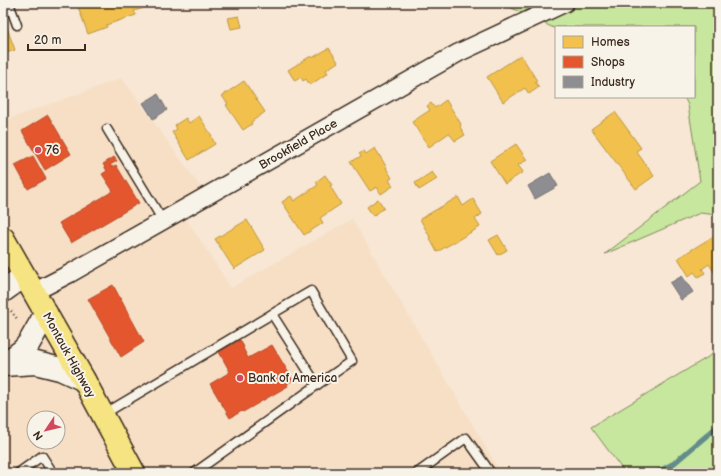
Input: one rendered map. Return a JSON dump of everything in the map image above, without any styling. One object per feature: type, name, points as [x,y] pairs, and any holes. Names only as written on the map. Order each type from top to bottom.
[{"type":"main road","name":"Montauk Highway","points":[[3,238],[84,380],[134,473]]},
{"type":"main road","points":[[3,291],[29,284]]},
{"type":"main road","points":[[3,364],[23,350],[29,343],[46,313]]},
{"type":"main road","points":[[3,364],[36,363],[60,369],[84,380]]},
{"type":"street","name":"Brookfield Place","points":[[29,284],[69,274],[458,53],[565,3]]},
{"type":"lane","points":[[9,3],[17,25]]},
{"type":"lane","points":[[107,129],[163,220]]},
{"type":"lane","points":[[103,415],[311,291],[352,361],[194,473]]},
{"type":"lane","points":[[272,314],[317,385]]},
{"type":"lane","points":[[419,472],[466,438],[491,473]]},
{"type":"lane","points":[[18,473],[42,456],[53,473]]},
{"type":"shaded area","points":[[122,78],[202,189],[176,203],[231,288],[352,219],[501,473],[3,473],[3,121]]},
{"type":"green space","points":[[501,3],[718,3],[718,215],[700,213],[605,254],[700,181],[688,105],[684,98],[695,98],[695,26],[555,26],[555,29]]},
{"type":"green space","points":[[718,351],[718,473],[625,473],[591,427]]},
{"type":"building: Homes","points":[[146,3],[147,7],[134,11],[136,15],[106,25],[107,27],[88,34],[77,4]]},
{"type":"building: Homes","points":[[239,16],[242,27],[231,29],[228,18]]},
{"type":"building: Homes","points":[[3,17],[15,50],[3,54]]},
{"type":"building: Homes","points":[[329,48],[338,62],[326,70],[328,73],[310,85],[306,79],[303,81],[301,77],[295,81],[288,70],[311,56],[312,58]]},
{"type":"building: Homes","points":[[521,55],[539,87],[529,94],[525,88],[503,102],[487,77]]},
{"type":"building: Homes","points":[[244,81],[265,112],[243,130],[226,105],[228,104],[222,96]]},
{"type":"building: Homes","points":[[446,100],[461,124],[460,127],[465,135],[455,141],[449,133],[429,147],[412,122],[430,110],[427,106],[431,103],[435,108]]},
{"type":"building: Homes","points":[[615,112],[641,148],[636,151],[654,176],[636,189],[591,129]]},
{"type":"building: Homes","points":[[199,116],[212,136],[215,144],[189,160],[172,132],[177,129],[175,125],[186,118],[189,123]]},
{"type":"building: Homes","points":[[516,144],[527,160],[518,165],[523,172],[505,184],[490,161]]},
{"type":"building: Homes","points":[[375,148],[392,178],[389,180],[393,186],[381,194],[377,187],[370,191],[351,162],[361,156],[359,154],[364,151],[366,154]]},
{"type":"building: Homes","points":[[432,172],[437,179],[419,190],[415,183]]},
{"type":"building: Homes","points":[[325,175],[332,185],[330,186],[341,204],[320,218],[323,223],[304,235],[282,202],[291,196],[294,201],[318,185],[316,182]]},
{"type":"building: Homes","points":[[458,197],[463,206],[473,199],[482,214],[475,219],[480,227],[437,252],[420,219]]},
{"type":"building: Homes","points":[[378,199],[384,208],[373,216],[367,207]]},
{"type":"building: Homes","points":[[247,220],[265,250],[234,269],[215,239]]},
{"type":"building: Homes","points":[[498,235],[507,250],[498,255],[489,240]]},
{"type":"building: Homes","points":[[714,236],[718,243],[718,278],[709,264],[702,269],[705,273],[698,277],[694,272],[689,276],[678,258]]},
{"type":"building: Shops","points":[[48,115],[71,154],[45,170],[22,131]]},
{"type":"building: Shops","points":[[33,156],[46,179],[28,189],[15,165]]},
{"type":"building: Shops","points":[[114,157],[117,161],[110,165],[112,167],[116,165],[139,203],[71,243],[59,223],[113,191],[102,174],[107,171],[103,164]]},
{"type":"building: Shops","points":[[113,285],[144,342],[121,357],[88,299]]},
{"type":"building: Shops","points":[[240,340],[248,358],[272,345],[293,380],[287,384],[288,386],[230,418],[210,384],[230,372],[219,352]]},
{"type":"building: Industry","points":[[158,94],[167,110],[153,119],[143,103]]},
{"type":"building: Industry","points":[[550,173],[558,186],[535,199],[528,186]]},
{"type":"building: Industry","points":[[682,276],[693,292],[681,300],[670,283]]},
{"type":"waterway","points":[[658,472],[673,464],[718,426]]},
{"type":"place","name":"76","points":[[38,150]]},
{"type":"place","name":"Bank of America","points":[[240,378]]}]
